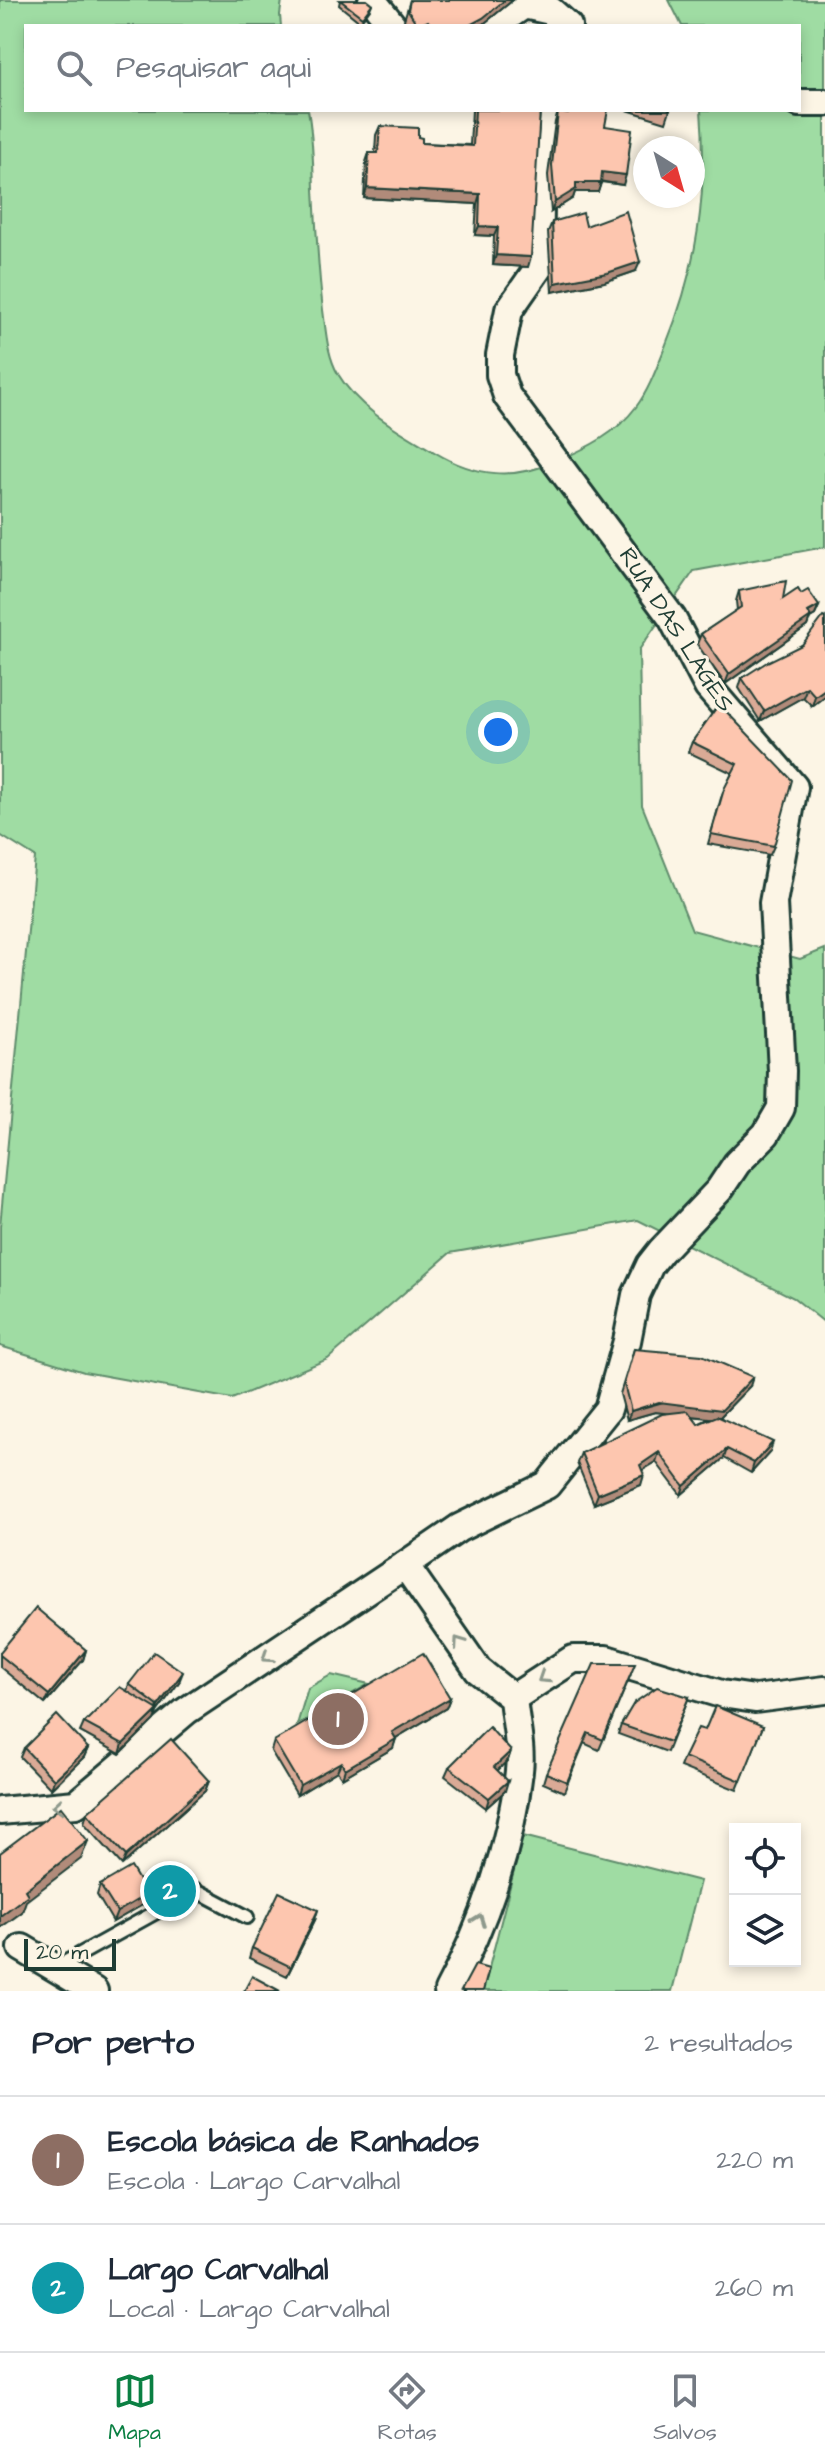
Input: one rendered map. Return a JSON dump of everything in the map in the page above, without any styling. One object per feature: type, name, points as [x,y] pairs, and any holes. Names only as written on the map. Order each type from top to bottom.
[{"type":"street","points":[[372,0],[391,24]]},
{"type":"street","points":[[497,24],[524,5],[551,11],[566,24]]},
{"type":"street","points":[[801,103],[825,103]]},
{"type":"street","name":"RUA DAS LAGES","points":[[405,1565],[459,1528],[547,1485],[608,1409],[636,1295],[650,1265],[719,1190],[737,1163],[766,1134],[781,1108],[782,1071],[773,903],[794,787],[708,687],[672,618],[507,396],[500,375],[500,355],[509,310],[539,267],[541,145],[551,112]]},
{"type":"street","points":[[0,1811],[76,1804],[186,1711],[405,1565],[478,1670],[513,1698],[520,1768],[503,1856],[465,1958],[448,1991]]},
{"type":"street","points":[[513,1698],[573,1659],[606,1659],[721,1694],[755,1699],[825,1690]]},
{"type":"street","points":[[22,1948],[94,1991]]},
{"type":"lane","points":[[55,1968],[196,1890],[247,1917]]},
{"type":"green space","points":[[0,0],[282,0],[281,24],[24,24],[24,112],[308,112],[323,310],[334,367],[347,387],[369,409],[436,453],[481,471],[511,473],[541,467],[600,439],[628,417],[645,393],[676,318],[692,260],[700,208],[705,208],[705,136],[701,112],[801,112],[801,24],[681,24],[669,0],[825,0],[825,547],[694,571],[639,650],[642,805],[692,930],[800,959],[825,949],[825,1323],[794,1298],[638,1220],[450,1253],[328,1359],[232,1399],[84,1372],[0,1346],[0,1226],[35,857],[0,835]]},
{"type":"green space","points":[[331,1675],[369,1684],[297,1725],[308,1688]]},
{"type":"green space","points":[[523,1836],[700,1881],[672,1991],[483,1991]]},
{"type":"building","points":[[340,0],[367,0],[372,4],[362,17]]},
{"type":"building","points":[[410,0],[505,0],[472,24],[430,24],[428,21],[417,24],[408,10]]},
{"type":"building","points":[[475,112],[540,112],[531,257],[496,255],[498,227],[479,226],[480,194],[367,188],[369,153],[378,153],[380,126],[418,128],[422,143],[473,146]]},
{"type":"building","points":[[558,112],[608,112],[605,126],[632,130],[626,175],[602,172],[601,183],[576,183],[576,189],[555,202],[552,165]]},
{"type":"building","points":[[626,211],[640,262],[607,273],[555,283],[552,222],[583,213],[586,226]]},
{"type":"building","points":[[786,581],[783,599],[798,589],[801,594],[808,590],[819,606],[808,612],[811,617],[729,674],[701,634],[741,607],[739,591]]},
{"type":"building","points":[[823,617],[825,689],[815,696],[807,687],[764,711],[742,678],[802,645]]},
{"type":"building","points":[[719,704],[792,780],[774,846],[711,834],[724,789],[737,764],[692,742]]},
{"type":"building","points":[[634,1349],[702,1355],[753,1377],[722,1410],[659,1402],[631,1411],[624,1384]]},
{"type":"building","points":[[688,1411],[698,1424],[717,1416],[773,1442],[754,1463],[727,1449],[684,1486],[659,1452],[640,1465],[644,1475],[598,1494],[581,1453],[662,1414]]},
{"type":"building","points":[[36,1608],[86,1650],[49,1695],[0,1655]]},
{"type":"building","points":[[154,1652],[183,1672],[158,1706],[129,1684]]},
{"type":"building","points":[[423,1653],[450,1698],[392,1732],[396,1739],[345,1769],[341,1762],[300,1785],[274,1741]]},
{"type":"building","points":[[594,1664],[635,1664],[603,1740],[588,1733],[567,1782],[546,1773]]},
{"type":"building","points":[[120,1687],[158,1710],[123,1744],[84,1723]]},
{"type":"building","points":[[657,1687],[689,1697],[670,1742],[621,1725],[634,1703]]},
{"type":"building","points":[[715,1706],[763,1726],[741,1781],[684,1757],[698,1728],[705,1730]]},
{"type":"building","points":[[57,1715],[88,1748],[54,1780],[24,1748]]},
{"type":"building","points":[[489,1727],[511,1751],[494,1767],[508,1781],[489,1798],[449,1767]]},
{"type":"building","points":[[171,1739],[209,1781],[126,1856],[87,1813]]},
{"type":"building","points":[[61,1807],[88,1841],[25,1890],[28,1895],[0,1916],[0,1853]]},
{"type":"building","points":[[131,1867],[147,1894],[117,1912],[100,1885]]},
{"type":"building","points":[[279,1892],[318,1910],[291,1967],[252,1948]]},
{"type":"building","points":[[475,1965],[489,1969],[483,1991],[461,1991]]},
{"type":"building","points":[[252,1976],[280,1991],[244,1991]]},
{"type":"place","name":"Escola básica de Ranhados","points":[[338,1719]]},
{"type":"place","name":"Largo Carvalhal","points":[[170,1891]]}]
